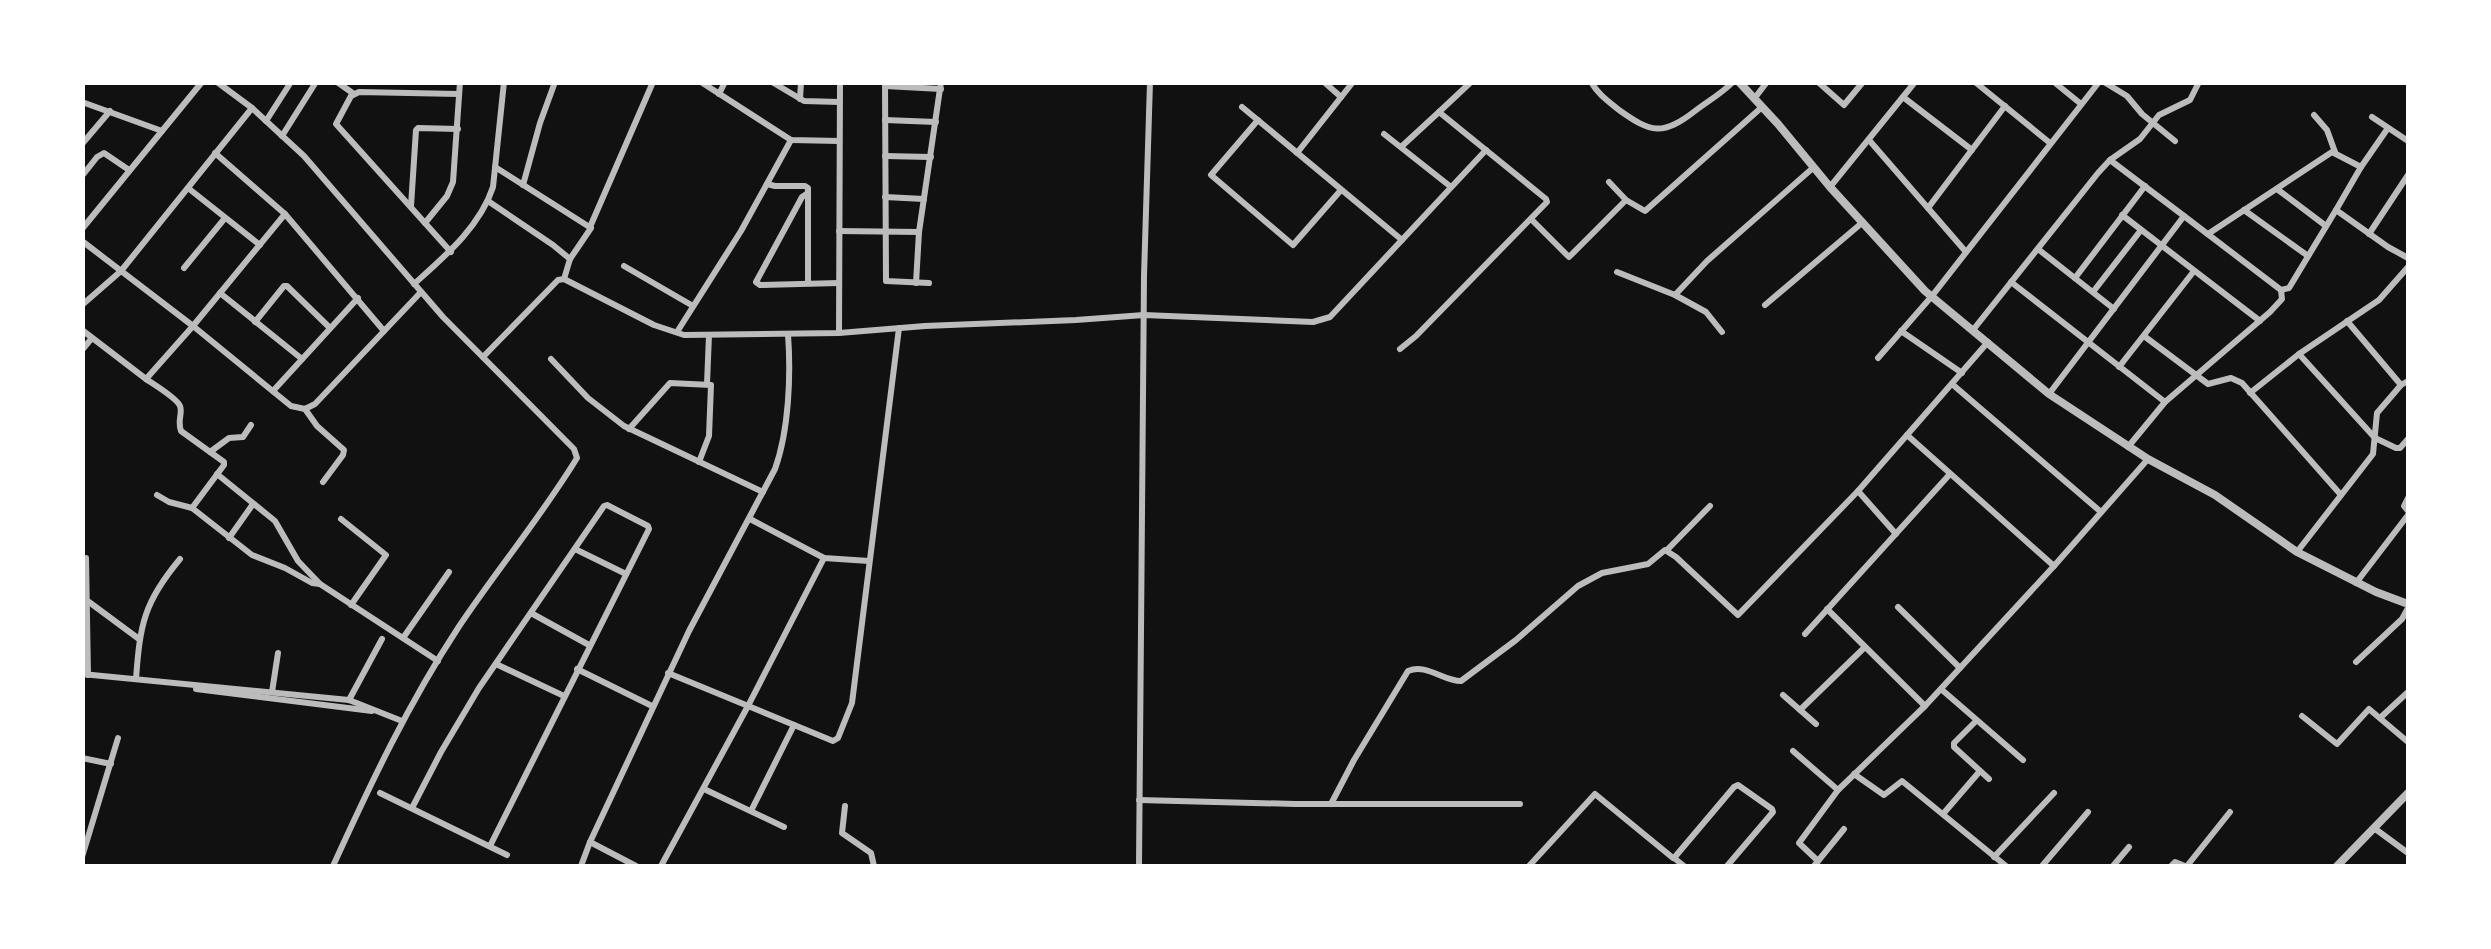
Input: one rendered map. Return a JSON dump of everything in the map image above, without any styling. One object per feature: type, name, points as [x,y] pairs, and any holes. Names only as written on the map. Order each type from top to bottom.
[{"type":"street","points":[[82,229],[202,82]]},
{"type":"street","points":[[217,82],[304,156],[421,292],[574,449],[577,458],[458,629],[402,721],[333,866]]},
{"type":"street","points":[[266,122],[291,82]]},
{"type":"street","points":[[282,136],[316,82]]},
{"type":"street","points":[[337,82],[354,94]]},
{"type":"street","points":[[425,223],[453,182],[460,82]]},
{"type":"street","points":[[414,284],[451,252],[488,202],[493,188],[504,82]]},
{"type":"street","points":[[523,184],[555,82]]},
{"type":"street","points":[[564,279],[570,259],[590,230],[653,82]]},
{"type":"street","points":[[701,82],[791,140],[840,140]]},
{"type":"street","points":[[719,94],[726,82]]},
{"type":"street","points":[[772,82],[800,99],[840,102]]},
{"type":"street","points":[[800,82],[800,99]]},
{"type":"street","points":[[839,333],[840,82]]},
{"type":"street","points":[[1139,866],[1150,82]]},
{"type":"street","points":[[1324,82],[1342,97]]},
{"type":"street","points":[[1296,153],[1353,82]]},
{"type":"street","points":[[1401,148],[1470,82]]},
{"type":"street","points":[[1590,82],[1598,94],[1638,124],[1663,129],[1687,119],[1736,82],[1932,296],[2050,394],[2148,460],[2215,495],[2297,552],[2408,606],[2402,619],[2356,662]]},
{"type":"street","points":[[1754,99],[1767,82]]},
{"type":"street","points":[[1818,82],[1844,105],[1863,82]]},
{"type":"street","points":[[1830,187],[1915,82]]},
{"type":"street","points":[[1975,82],[2050,143]]},
{"type":"street","points":[[2054,82],[2082,104]]},
{"type":"street","points":[[1878,358],[1932,296],[2101,82],[2127,96],[2175,141]]},
{"type":"street","points":[[1974,330],[2110,160],[2140,139],[2164,112],[2190,100],[2199,82]]},
{"type":"street","points":[[916,283],[919,232],[941,86],[885,84],[887,282],[916,283],[929,283]]},
{"type":"street","points":[[451,252],[336,122],[358,92],[459,94]]},
{"type":"street","points":[[1904,97],[1972,150]]},
{"type":"street","points":[[82,102],[162,132]]},
{"type":"street","points":[[1928,208],[2005,106]]},
{"type":"street","points":[[1242,107],[1402,240]]},
{"type":"street","points":[[1609,182],[1626,200],[1645,211],[1762,107]]},
{"type":"street","points":[[82,305],[121,271],[252,108]]},
{"type":"street","points":[[82,144],[110,110]]},
{"type":"street","points":[[1400,349],[1547,202],[1439,112]]},
{"type":"street","points":[[2314,115],[2328,130],[2334,152],[2361,167]]},
{"type":"street","points":[[2372,117],[2408,141]]},
{"type":"street","points":[[885,120],[936,122]]},
{"type":"street","points":[[1258,120],[1210,175],[1293,245],[1341,190]]},
{"type":"street","points":[[2281,290],[2289,288],[2388,128]]},
{"type":"street","points":[[411,208],[416,130],[458,129]]},
{"type":"street","points":[[1384,134],[1451,188]]},
{"type":"street","points":[[676,333],[791,140]]},
{"type":"street","points":[[1869,140],[1966,252]]},
{"type":"street","points":[[483,358],[558,280],[564,279],[654,325],[684,335],[839,333],[1144,315],[1323,320],[1486,150]]},
{"type":"street","points":[[82,176],[104,152],[130,171]]},
{"type":"street","points":[[2208,234],[2334,152]]},
{"type":"street","points":[[215,154],[285,214],[384,331]]},
{"type":"street","points":[[885,156],[931,157]]},
{"type":"street","points":[[2110,160],[2281,290],[2282,299],[2166,402],[2128,447]]},
{"type":"street","points":[[495,167],[590,226]]},
{"type":"street","points":[[1675,296],[1707,262],[1814,167]]},
{"type":"street","points":[[2369,234],[2406,185],[2408,175]]},
{"type":"street","points":[[766,184],[805,186],[808,283]]},
{"type":"street","points":[[2074,278],[2144,186]]},
{"type":"street","points":[[188,188],[260,244]]},
{"type":"street","points":[[2276,188],[2326,226]]},
{"type":"street","points":[[808,194],[802,198],[756,282],[839,283]]},
{"type":"street","points":[[884,197],[924,200]]},
{"type":"street","points":[[1530,218],[1568,257],[1626,200]]},
{"type":"street","points":[[488,202],[570,259]]},
{"type":"street","points":[[2244,210],[2308,256]]},
{"type":"street","points":[[2336,210],[2408,258]]},
{"type":"street","points":[[146,379],[285,214]]},
{"type":"street","points":[[2122,215],[2260,320]]},
{"type":"street","points":[[2050,394],[2184,216]]},
{"type":"street","points":[[184,268],[226,218]]},
{"type":"street","points":[[1765,306],[1862,222]]},
{"type":"street","points":[[2092,292],[2141,230]]},
{"type":"street","points":[[839,231],[919,232]]},
{"type":"street","points":[[82,241],[291,406],[305,410],[344,450],[323,482]]},
{"type":"street","points":[[2038,249],[2114,309]]},
{"type":"street","points":[[624,266],[693,306]]},
{"type":"street","points":[[2250,392],[2379,300],[2408,267]]},
{"type":"street","points":[[2120,367],[2194,270]]},
{"type":"street","points":[[1618,272],[1706,312],[1722,332]]},
{"type":"street","points":[[2011,282],[2166,402]]},
{"type":"street","points":[[255,322],[287,286],[330,328]]},
{"type":"street","points":[[305,410],[421,292]]},
{"type":"street","points":[[220,293],[302,359]]},
{"type":"street","points":[[272,390],[358,298]]},
{"type":"street","points":[[2297,552],[2373,454],[2377,413],[2405,383],[2348,321]]},
{"type":"street","points":[[668,673],[833,741],[838,738],[852,703],[899,328]]},
{"type":"street","points":[[82,330],[178,402],[182,410],[178,424],[181,430],[224,464],[192,508]]},
{"type":"street","points":[[1901,331],[1962,373]]},
{"type":"street","points":[[581,866],[668,673],[750,520],[781,453],[790,361],[788,334]]},
{"type":"street","points":[[706,384],[709,335]]},
{"type":"street","points":[[2144,336],[2210,384],[2236,379],[2340,496]]},
{"type":"street","points":[[82,352],[91,340]]},
{"type":"street","points":[[1667,550],[1738,615],[1858,491],[1988,342]]},
{"type":"street","points":[[2299,354],[2375,438],[2400,448],[2408,440]]},
{"type":"street","points":[[551,359],[588,398],[629,429],[763,492]]},
{"type":"street","points":[[629,429],[670,383],[712,385],[709,436],[699,462]]},
{"type":"street","points":[[1952,384],[2101,512]]},
{"type":"street","points":[[210,452],[229,438],[243,436],[251,426]]},
{"type":"street","points":[[1907,434],[2054,566]]},
{"type":"street","points":[[1844,829],[1816,864],[1798,844],[1838,790],[1925,706],[2148,460]]},
{"type":"street","points":[[217,474],[274,521],[298,561],[320,584],[438,661]]},
{"type":"street","points":[[1805,634],[1950,474]]},
{"type":"street","points":[[1858,491],[1896,534]]},
{"type":"street","points":[[157,495],[192,508],[252,555],[312,584],[320,584]]},
{"type":"street","points":[[2356,582],[2408,514],[2404,506],[2408,498]]},
{"type":"street","points":[[229,538],[253,504]]},
{"type":"street","points":[[412,808],[458,723],[496,664],[604,506],[608,506],[649,528],[490,846]]},
{"type":"street","points":[[1331,804],[1408,671],[1420,668],[1461,681],[1578,586],[1602,573],[1648,564],[1710,506]]},
{"type":"street","points":[[341,519],[386,555],[352,605]]},
{"type":"street","points":[[750,520],[824,558],[870,561]]},
{"type":"street","points":[[575,549],[626,574]]},
{"type":"street","points":[[84,675],[86,558]]},
{"type":"street","points":[[661,866],[824,558]]},
{"type":"street","points":[[136,679],[138,640],[148,604],[180,559]]},
{"type":"street","points":[[403,638],[449,572]]},
{"type":"street","points":[[88,602],[138,640]]},
{"type":"street","points":[[1898,607],[1960,668]]},
{"type":"street","points":[[1827,609],[1925,706]]},
{"type":"street","points":[[531,613],[590,645]]},
{"type":"street","points":[[350,700],[382,639]]},
{"type":"street","points":[[1800,710],[1865,647]]},
{"type":"street","points":[[272,692],[278,653]]},
{"type":"street","points":[[496,664],[564,696]]},
{"type":"street","points":[[577,669],[653,706]]},
{"type":"street","points":[[84,675],[350,700],[402,721]]},
{"type":"street","points":[[84,675],[383,712]]},
{"type":"street","points":[[1940,688],[2023,760]]},
{"type":"street","points":[[2380,718],[2408,692]]},
{"type":"street","points":[[1783,694],[1816,724]]},
{"type":"street","points":[[2302,716],[2337,744],[2367,710],[2408,742]]},
{"type":"street","points":[[1976,721],[1954,745],[1989,779]]},
{"type":"street","points":[[752,812],[794,725]]},
{"type":"street","points":[[82,857],[118,738]]},
{"type":"street","points":[[1792,751],[1838,790]]},
{"type":"street","points":[[82,758],[110,764]]},
{"type":"street","points":[[1943,814],[1980,771]]},
{"type":"street","points":[[1854,774],[1884,795],[1902,781],[2006,866]]},
{"type":"street","points":[[1674,858],[1738,785],[1773,812],[1727,866]]},
{"type":"street","points":[[704,788],[784,827]]},
{"type":"street","points":[[380,793],[507,854]]},
{"type":"street","points":[[1994,857],[2054,793]]},
{"type":"street","points":[[2337,866],[2408,793]]},
{"type":"street","points":[[1530,866],[1595,794],[1684,866]]},
{"type":"street","points":[[1139,800],[1520,804]]},
{"type":"street","points":[[846,806],[842,833],[872,853],[874,866]]},
{"type":"street","points":[[2042,866],[2088,812]]},
{"type":"street","points":[[2171,866],[2178,862],[2186,866],[2230,812]]},
{"type":"street","points":[[2374,828],[2408,853]]},
{"type":"street","points":[[590,842],[636,866]]},
{"type":"street","points":[[2113,866],[2129,847]]}]
